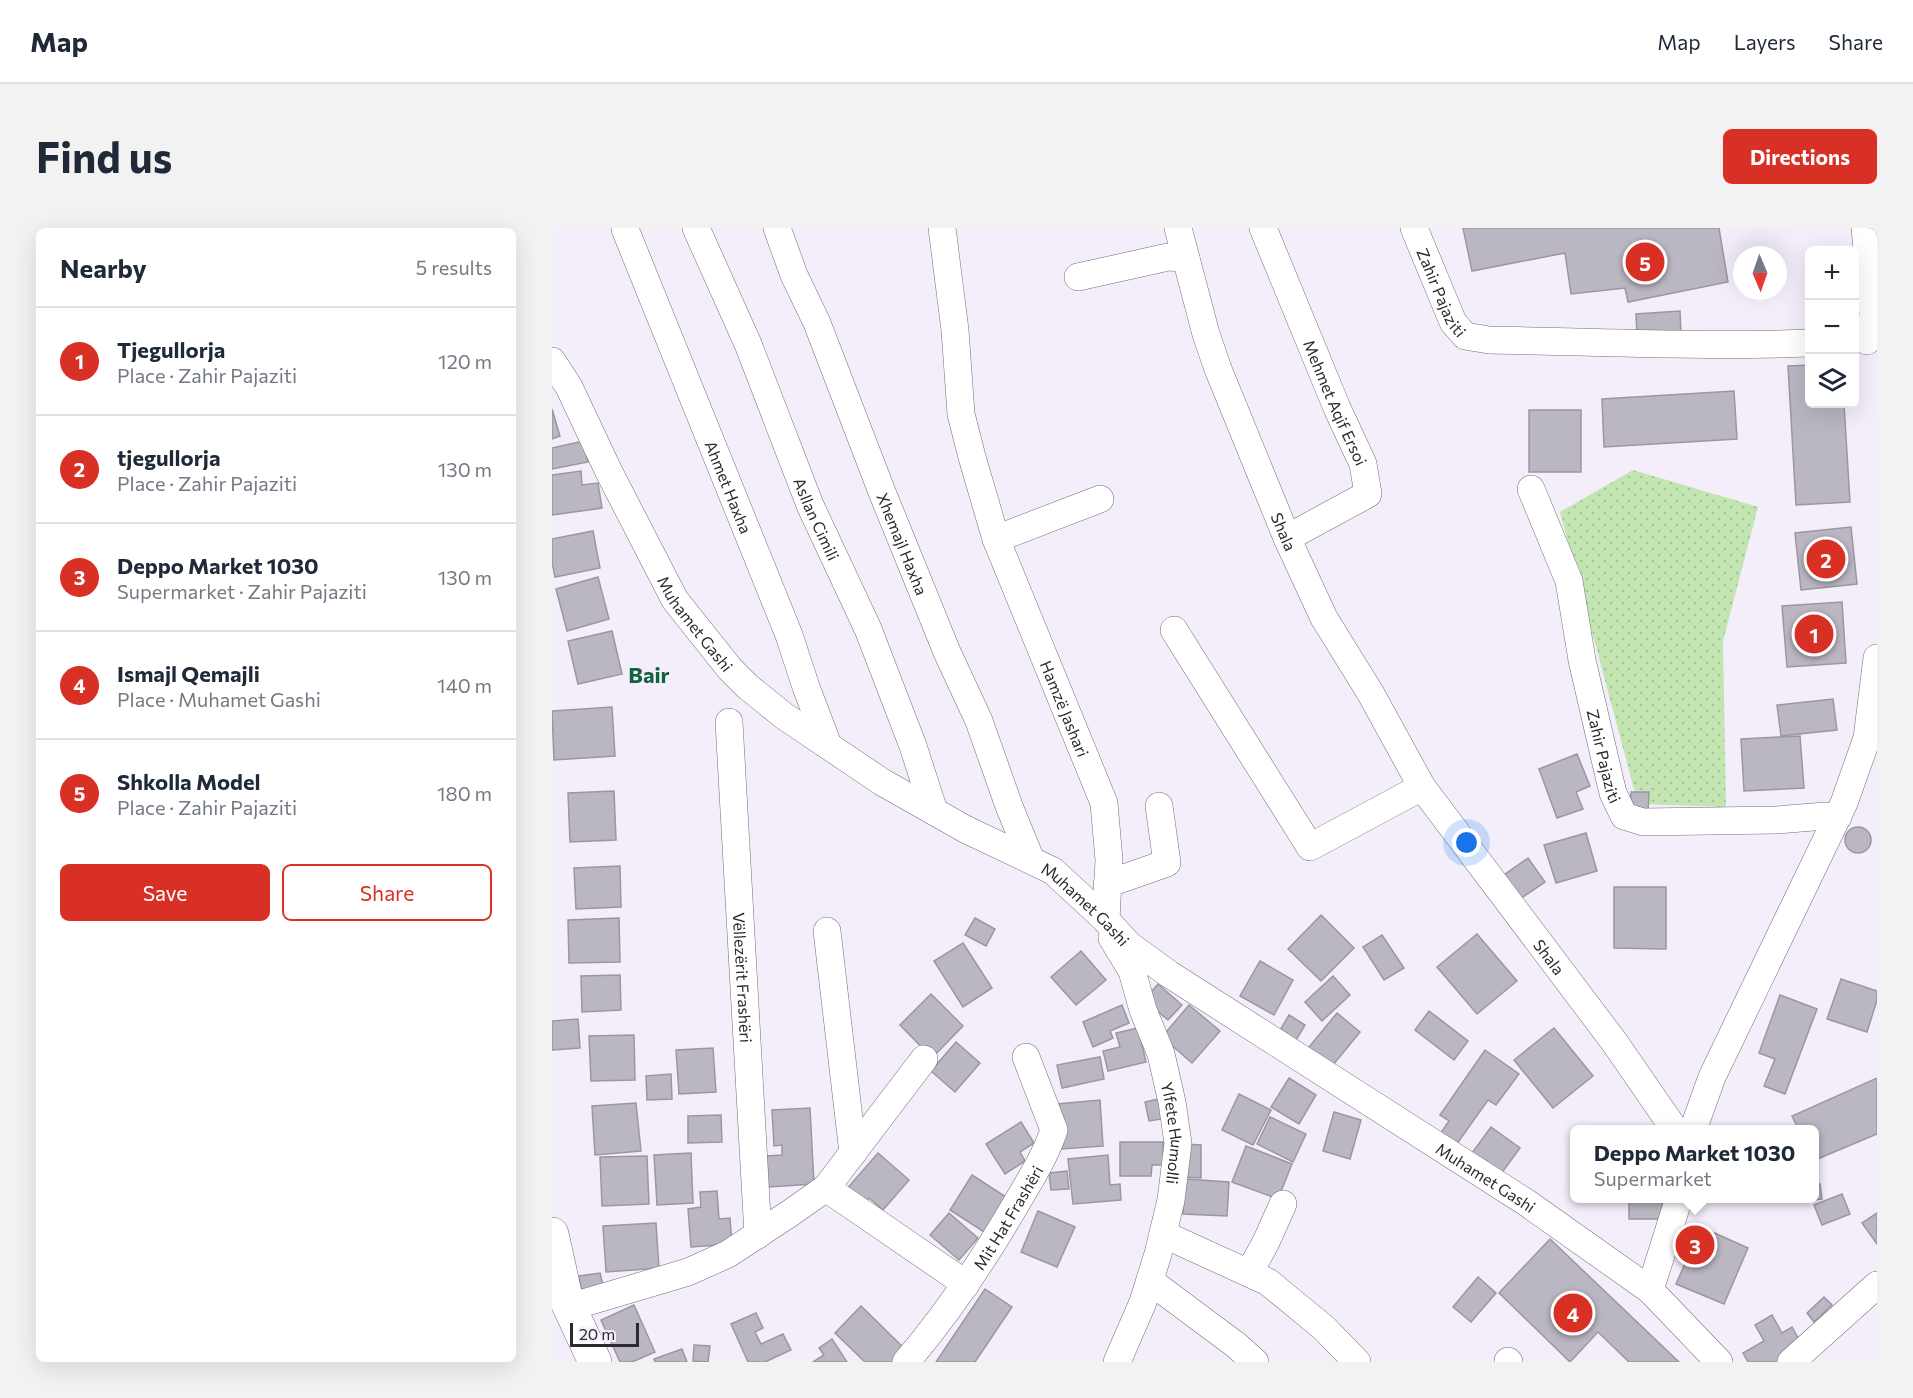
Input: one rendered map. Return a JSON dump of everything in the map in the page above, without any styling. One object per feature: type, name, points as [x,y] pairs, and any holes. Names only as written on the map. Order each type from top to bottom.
[{"type":"street","name":"Asllan Cimili","points":[[696,228],[748,344],[810,505],[868,629],[913,746],[934,811]]},
{"type":"street","name":"Xhemajl Haxha","points":[[777,228],[947,652],[979,721],[1030,860]]},
{"type":"street","name":"Hamzë Jashari","points":[[942,228],[955,330],[961,414],[996,539],[1104,803],[1109,860],[1101,915]]},
{"type":"street","name":"Shala","points":[[1178,228],[1206,334],[1218,369],[1287,538],[1324,618],[1371,694],[1422,787],[1615,1043],[1672,1125]]},
{"type":"street","name":"Mehmet Aqif Ersoi","points":[[1263,228],[1337,408],[1363,464],[1368,494],[1287,538]]},
{"type":"street","name":"Zahir Pajaziti","points":[[1414,228],[1453,322],[1465,336],[1488,340],[1805,343]]},
{"type":"street","points":[[1865,228],[1873,315],[1866,344]]},
{"type":"street","name":"Ahmet Haxha","points":[[625,229],[789,636],[828,745]]},
{"type":"street","points":[[1078,278],[1168,257],[1186,258]]},
{"type":"street","name":"Muhamet Gashi","points":[[552,361],[569,387],[609,472],[675,600],[747,687],[784,716],[882,782],[965,829],[1053,871],[1101,915],[1129,945],[1169,974],[1527,1203],[1650,1290],[1719,1362]]},
{"type":"street","name":"Zahir Pajaziti","points":[[1531,489],[1569,581],[1582,660],[1604,755],[1613,793],[1624,816],[1643,822],[1838,817]]},
{"type":"street","points":[[996,539],[1100,499]]},
{"type":"street","points":[[1174,630],[1310,847],[1422,787]]},
{"type":"street","points":[[1695,1125],[1712,1077],[1838,817],[1867,738],[1877,658]]},
{"type":"street","name":"Vëllezërit Frashëri","points":[[729,722],[758,1235]]},
{"type":"street","points":[[1107,884],[1167,863],[1159,806]]},
{"type":"street","name":"Ylfete Humolli","points":[[1101,915],[1132,971],[1143,1010],[1161,1054],[1178,1143],[1172,1200],[1150,1281],[1117,1362]]},
{"type":"street","points":[[826,931],[853,1153]]},
{"type":"street","name":"Mit Hat Frashëri","points":[[906,1362],[966,1284],[1000,1232],[1047,1151],[1054,1130],[1026,1057]]},
{"type":"street","points":[[570,1307],[688,1272],[728,1254],[826,1188],[924,1059]]},
{"type":"street","points":[[826,1188],[966,1284]]},
{"type":"street","points":[[1650,1290],[1677,1203]]},
{"type":"street","points":[[1249,1273],[1283,1204]]},
{"type":"street","points":[[552,1234],[570,1307],[595,1362]]},
{"type":"street","points":[[1163,1234],[1268,1282],[1324,1328],[1357,1362]]},
{"type":"street","points":[[1150,1281],[1236,1345],[1255,1362]]},
{"type":"street","points":[[1791,1362],[1877,1285]]},
{"type":"green space","points":[[1633,470],[1758,507],[1723,641],[1726,807],[1638,804],[1560,512]]},
{"type":"building","points":[[1463,228],[1719,228],[1728,282],[1628,302],[1625,288],[1571,294],[1565,253],[1472,271]]},
{"type":"building","points":[[1680,311],[1681,335],[1637,337],[1636,314]]},
{"type":"building","points":[[1805,365],[1805,408],[1844,408],[1850,502],[1796,505],[1788,366]]},
{"type":"building","points":[[1734,391],[1737,439],[1604,447],[1602,399]]},
{"type":"building","points":[[552,409],[560,436],[552,439]]},
{"type":"building","points":[[1529,410],[1581,410],[1581,472],[1529,472]]},
{"type":"building","points":[[584,441],[588,462],[552,469],[552,448]]},
{"type":"building","points":[[581,471],[582,485],[598,483],[602,508],[552,515],[552,475]]},
{"type":"building","points":[[1851,527],[1857,584],[1801,590],[1795,533]]},
{"type":"building","points":[[593,531],[600,568],[555,577],[552,562],[552,539]]},
{"type":"building","points":[[598,577],[609,619],[567,631],[556,589]]},
{"type":"building","points":[[1842,602],[1846,663],[1787,667],[1782,606]]},
{"type":"building","points":[[612,631],[622,674],[578,684],[568,641]]},
{"type":"building","points":[[1833,699],[1837,730],[1781,736],[1777,705]]},
{"type":"building","points":[[612,707],[615,756],[554,760],[552,711]]},
{"type":"building","points":[[1800,736],[1804,788],[1744,791],[1741,739]]},
{"type":"building","points":[[1577,754],[1590,786],[1576,792],[1583,809],[1557,818],[1539,769]]},
{"type":"building","points":[[614,791],[616,840],[570,842],[568,793]]},
{"type":"building","points":[[1631,792],[1649,792],[1648,812],[1630,812]]},
{"type":"building","points":[[1858,827],[1867,831],[1871,840],[1867,849],[1858,853],[1849,849],[1845,840],[1849,831]]},
{"type":"building","points":[[1586,833],[1597,871],[1556,883],[1544,845]]},
{"type":"building","points":[[1528,858],[1545,882],[1517,901],[1501,877]]},
{"type":"building","points":[[620,866],[621,907],[576,909],[574,868]]},
{"type":"building","points":[[1614,887],[1666,887],[1666,949],[1614,948]]},
{"type":"building","points":[[1321,915],[1354,948],[1321,981],[1288,949]]},
{"type":"building","points":[[619,918],[620,962],[569,963],[568,920]]},
{"type":"building","points":[[975,918],[995,929],[986,946],[965,935]]},
{"type":"building","points":[[1477,934],[1517,981],[1477,1014],[1437,967]]},
{"type":"building","points":[[1382,935],[1404,968],[1384,980],[1363,947]]},
{"type":"building","points":[[963,943],[992,988],[963,1007],[934,961]]},
{"type":"building","points":[[1081,951],[1106,980],[1076,1005],[1051,977]]},
{"type":"building","points":[[1260,961],[1293,980],[1274,1015],[1240,996]]},
{"type":"building","points":[[620,975],[621,1010],[582,1012],[581,976]]},
{"type":"building","points":[[1333,976],[1350,995],[1322,1021],[1305,1002]]},
{"type":"building","points":[[1841,979],[1877,991],[1877,1000],[1867,1032],[1827,1019]]},
{"type":"building","points":[[1158,984],[1182,1005],[1168,1020],[1144,1000]]},
{"type":"building","points":[[931,994],[963,1026],[932,1058],[900,1025]]},
{"type":"building","points":[[1780,995],[1817,1009],[1785,1094],[1764,1086],[1775,1059],[1759,1053]]},
{"type":"building","points":[[1122,1005],[1129,1023],[1110,1031],[1113,1038],[1093,1047],[1083,1022]]},
{"type":"building","points":[[1189,1005],[1220,1031],[1192,1063],[1162,1037]]},
{"type":"building","points":[[1429,1011],[1468,1041],[1454,1060],[1415,1030]]},
{"type":"building","points":[[1337,1013],[1360,1032],[1328,1071],[1305,1052]]},
{"type":"building","points":[[1289,1015],[1305,1025],[1292,1047],[1276,1037]]},
{"type":"building","points":[[578,1019],[580,1048],[552,1050],[552,1021]]},
{"type":"building","points":[[1138,1028],[1146,1062],[1108,1071],[1103,1051],[1120,1047],[1116,1033]]},
{"type":"building","points":[[1554,1028],[1593,1076],[1553,1108],[1514,1060]]},
{"type":"building","points":[[634,1035],[635,1080],[591,1081],[589,1036]]},
{"type":"building","points":[[956,1042],[980,1063],[955,1092],[931,1071]]},
{"type":"building","points":[[713,1048],[716,1092],[679,1094],[676,1050]]},
{"type":"building","points":[[1485,1050],[1519,1074],[1496,1105],[1488,1100],[1454,1148],[1438,1137],[1449,1121],[1440,1115]]},
{"type":"building","points":[[1100,1057],[1104,1079],[1062,1088],[1057,1065]]},
{"type":"building","points":[[671,1074],[672,1099],[647,1100],[646,1076]]},
{"type":"building","points":[[1289,1078],[1316,1095],[1299,1124],[1271,1107]]},
{"type":"building","points":[[1877,1078],[1877,1134],[1819,1158],[1819,1125],[1796,1125],[1792,1116]]},
{"type":"building","points":[[1239,1094],[1271,1110],[1253,1145],[1222,1130]]},
{"type":"building","points":[[1158,1099],[1162,1119],[1149,1121],[1145,1102]]},
{"type":"building","points":[[1100,1100],[1103,1146],[1061,1149],[1057,1104]]},
{"type":"building","points":[[636,1103],[641,1151],[595,1155],[592,1106]]},
{"type":"building","points":[[810,1108],[814,1184],[768,1187],[767,1156],[782,1155],[782,1145],[774,1146],[772,1110]]},
{"type":"building","points":[[1334,1112],[1361,1120],[1350,1159],[1323,1151]]},
{"type":"building","points":[[721,1115],[722,1142],[688,1143],[688,1116]]},
{"type":"building","points":[[1270,1117],[1306,1134],[1293,1162],[1257,1144]]},
{"type":"building","points":[[1021,1122],[1034,1143],[1020,1152],[1025,1161],[1005,1174],[986,1144]]},
{"type":"building","points":[[1491,1127],[1520,1148],[1501,1174],[1472,1153]]},
{"type":"building","points":[[1120,1142],[1163,1142],[1163,1165],[1152,1165],[1151,1176],[1120,1176]]},
{"type":"building","points":[[1183,1144],[1201,1145],[1201,1178],[1182,1177]]},
{"type":"building","points":[[1246,1146],[1292,1164],[1278,1199],[1232,1182]]},
{"type":"building","points":[[691,1153],[693,1203],[657,1205],[654,1155]]},
{"type":"building","points":[[878,1153],[909,1180],[883,1210],[869,1198],[862,1206],[845,1191]]},
{"type":"building","points":[[1108,1155],[1110,1185],[1120,1184],[1121,1200],[1073,1204],[1068,1159]]},
{"type":"building","points":[[647,1156],[649,1204],[602,1206],[600,1157]]},
{"type":"building","points":[[1067,1171],[1069,1189],[1051,1190],[1049,1173]]},
{"type":"building","points":[[972,1175],[1006,1197],[984,1232],[950,1210]]},
{"type":"building","points":[[1185,1179],[1229,1182],[1227,1216],[1183,1214]]},
{"type":"building","points":[[1820,1184],[1822,1199],[1819,1199]]},
{"type":"building","points":[[717,1191],[719,1219],[730,1218],[732,1244],[691,1247],[688,1209],[701,1207],[700,1192]]},
{"type":"building","points":[[1842,1194],[1850,1214],[1822,1225],[1814,1205]]},
{"type":"building","points":[[1629,1203],[1662,1203],[1662,1219],[1629,1219]]},
{"type":"building","points":[[1038,1211],[1075,1227],[1057,1267],[1021,1252]]},
{"type":"building","points":[[949,1213],[978,1238],[959,1260],[930,1235]]},
{"type":"building","points":[[1877,1213],[1877,1244],[1862,1223]]},
{"type":"building","points":[[656,1223],[659,1268],[606,1272],[603,1226]]},
{"type":"building","points":[[1701,1227],[1748,1248],[1724,1304],[1676,1284]]},
{"type":"building","points":[[1550,1239],[1679,1362],[1629,1362],[1598,1332],[1570,1362],[1499,1293]]},
{"type":"building","points":[[600,1273],[604,1289],[582,1294],[579,1276]]},
{"type":"building","points":[[1478,1277],[1496,1293],[1471,1322],[1453,1307]]},
{"type":"building","points":[[985,1289],[1012,1307],[975,1362],[936,1362]]},
{"type":"building","points":[[1824,1297],[1832,1305],[1814,1322],[1807,1313]]},
{"type":"building","points":[[634,1305],[655,1352],[632,1362],[620,1362],[601,1320]]},
{"type":"building","points":[[861,1306],[908,1352],[898,1362],[865,1362],[835,1333]]},
{"type":"building","points":[[756,1313],[763,1328],[755,1332],[761,1344],[783,1334],[791,1350],[765,1362],[748,1362],[731,1324]]},
{"type":"building","points":[[1772,1315],[1782,1333],[1792,1327],[1802,1345],[1779,1362],[1748,1362],[1743,1353],[1764,1341],[1755,1325]]},
{"type":"building","points":[[832,1339],[847,1362],[813,1362],[824,1355],[819,1348]]},
{"type":"building","points":[[694,1345],[710,1346],[708,1362],[693,1361]]},
{"type":"building","points":[[682,1349],[687,1362],[655,1362],[654,1359]]},
{"type":"place","name":"Shkolla Model","points":[[1645,262]]},
{"type":"place","name":"tjegullorja","points":[[1826,559]]},
{"type":"place","name":"Tjegullorja","points":[[1814,634]]},
{"type":"place","name":"Deppo Market 1030","points":[[1695,1245]]},
{"type":"place","name":"Ismajl Qemajli","points":[[1573,1313]]},
{"type":"district","name":"Bair","points":[[649,674]]}]
